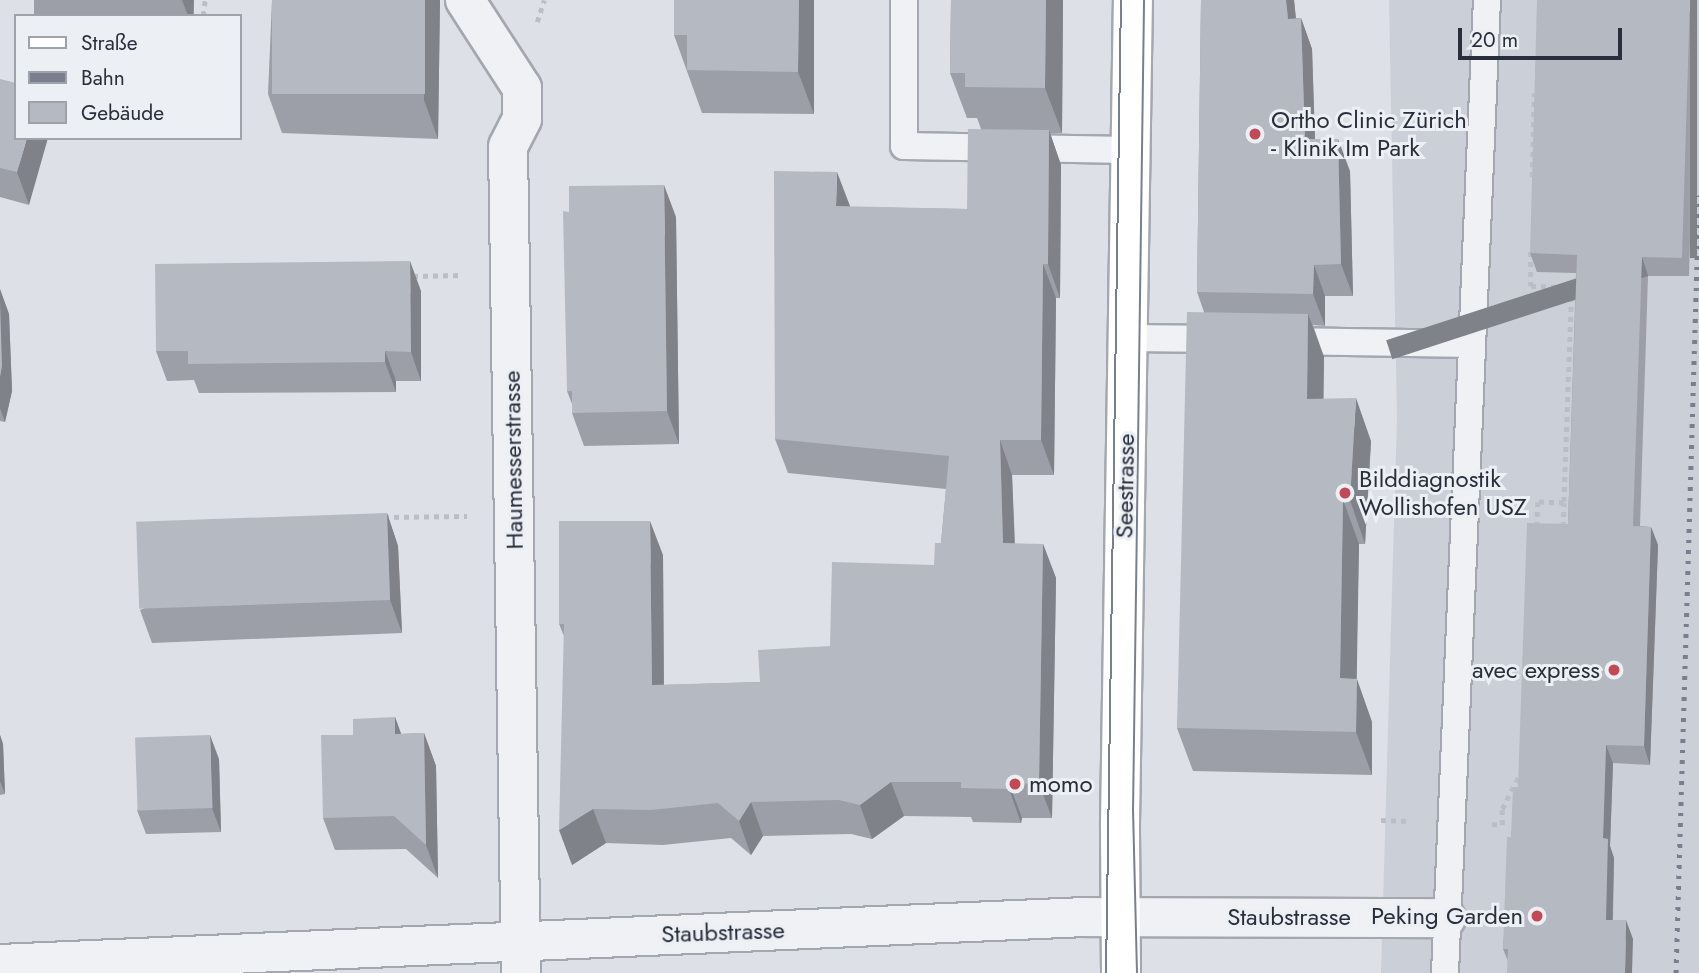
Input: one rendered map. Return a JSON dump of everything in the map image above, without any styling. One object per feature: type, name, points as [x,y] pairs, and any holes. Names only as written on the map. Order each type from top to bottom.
[{"type":"street","name":"Haumesserstrasse","points":[[465,0],[522,88],[522,119],[508,147],[521,957]]},
{"type":"street","name":"Seestrasse","points":[[1121,973],[1133,0]]},
{"type":"street","name":"Staubstrasse","points":[[0,964],[521,957],[1120,916],[1446,918]]},
{"type":"lane","points":[[904,0],[904,146],[1130,150]]},
{"type":"lane","points":[[1445,973],[1487,0]]},
{"type":"lane","points":[[1128,338],[1472,344]]},
{"type":"path","points":[[1532,189],[1534,93]]},
{"type":"path","points":[[1531,244],[1531,286],[1572,287],[1563,530]]},
{"type":"path","points":[[404,277],[444,276]]},
{"type":"path","points":[[1536,542],[1538,502],[1564,503]]},
{"type":"path","points":[[376,518],[470,515]]},
{"type":"path","points":[[1502,825],[1502,809],[1525,764]]},
{"type":"shaded area","points":[[1389,0],[1699,0],[1699,973],[1381,973],[1397,418]]},
{"type":"building","points":[[272,0],[425,0],[425,94],[272,94]]},
{"type":"building","points":[[674,0],[799,0],[798,72],[687,70],[687,35],[674,35]]},
{"type":"building","points":[[951,0],[1046,0],[1045,88],[965,87],[965,73],[950,73]]},
{"type":"building","name":"Ortho Clinic Zürich - Klinik Im Park","points":[[1201,0],[1286,0],[1288,19],[1301,18],[1305,139],[1338,139],[1341,264],[1314,265],[1313,294],[1197,292]]},
{"type":"building","points":[[1537,0],[1690,0],[1682,258],[1642,257],[1633,526],[1651,527],[1644,746],[1606,745],[1603,838],[1608,839],[1606,920],[1626,920],[1625,973],[1507,973],[1508,949],[1503,949],[1507,837],[1511,837],[1513,787],[1518,787],[1527,523],[1568,524],[1577,255],[1530,253]]},
{"type":"building","points":[[0,79],[14,82],[14,140],[26,140],[17,172],[0,168]]},
{"type":"building","points":[[968,129],[1049,130],[1048,264],[1043,264],[1041,440],[1000,440],[1003,543],[1043,544],[1039,784],[1009,783],[1009,789],[961,788],[961,782],[891,782],[860,805],[839,800],[751,802],[739,821],[718,803],[651,810],[593,809],[559,830],[564,624],[559,624],[559,521],[650,521],[652,685],[760,682],[758,650],[830,646],[832,562],[934,565],[935,543],[941,543],[949,456],[775,439],[774,171],[837,172],[836,206],[967,209]]},
{"type":"building","points":[[664,185],[667,411],[572,413],[572,391],[567,391],[563,211],[569,212],[569,186]]},
{"type":"building","points":[[410,261],[411,352],[385,351],[385,362],[188,364],[188,351],[156,351],[155,264]]},
{"type":"building","points":[[0,302],[2,366],[0,377]]},
{"type":"building","points":[[1187,312],[1308,314],[1307,399],[1356,398],[1350,500],[1343,500],[1340,678],[1357,679],[1356,732],[1177,728]]},
{"type":"building","points":[[387,513],[390,600],[139,609],[136,522]]},
{"type":"building","points":[[395,717],[395,734],[424,733],[426,845],[394,816],[323,818],[321,735],[353,735],[353,719]]},
{"type":"building","points":[[210,735],[213,808],[138,811],[135,738]]},
{"type":"tram line","points":[[1106,973],[1121,0]]},
{"type":"tram line","points":[[1137,973],[1133,812],[1144,0]]},
{"type":"railway","points":[[1676,973],[1699,195]]},
{"type":"place","name":"Ortho Clinic Zürich - Klinik Im Park","points":[[1255,134]]},
{"type":"place","name":"Bilddiagnostik Wollishofen USZ","points":[[1345,493]]},
{"type":"place","name":"avec express","points":[[1614,670]]},
{"type":"place","name":"momo","points":[[1015,784]]},
{"type":"place","name":"Peking Garden","points":[[1537,916]]}]
